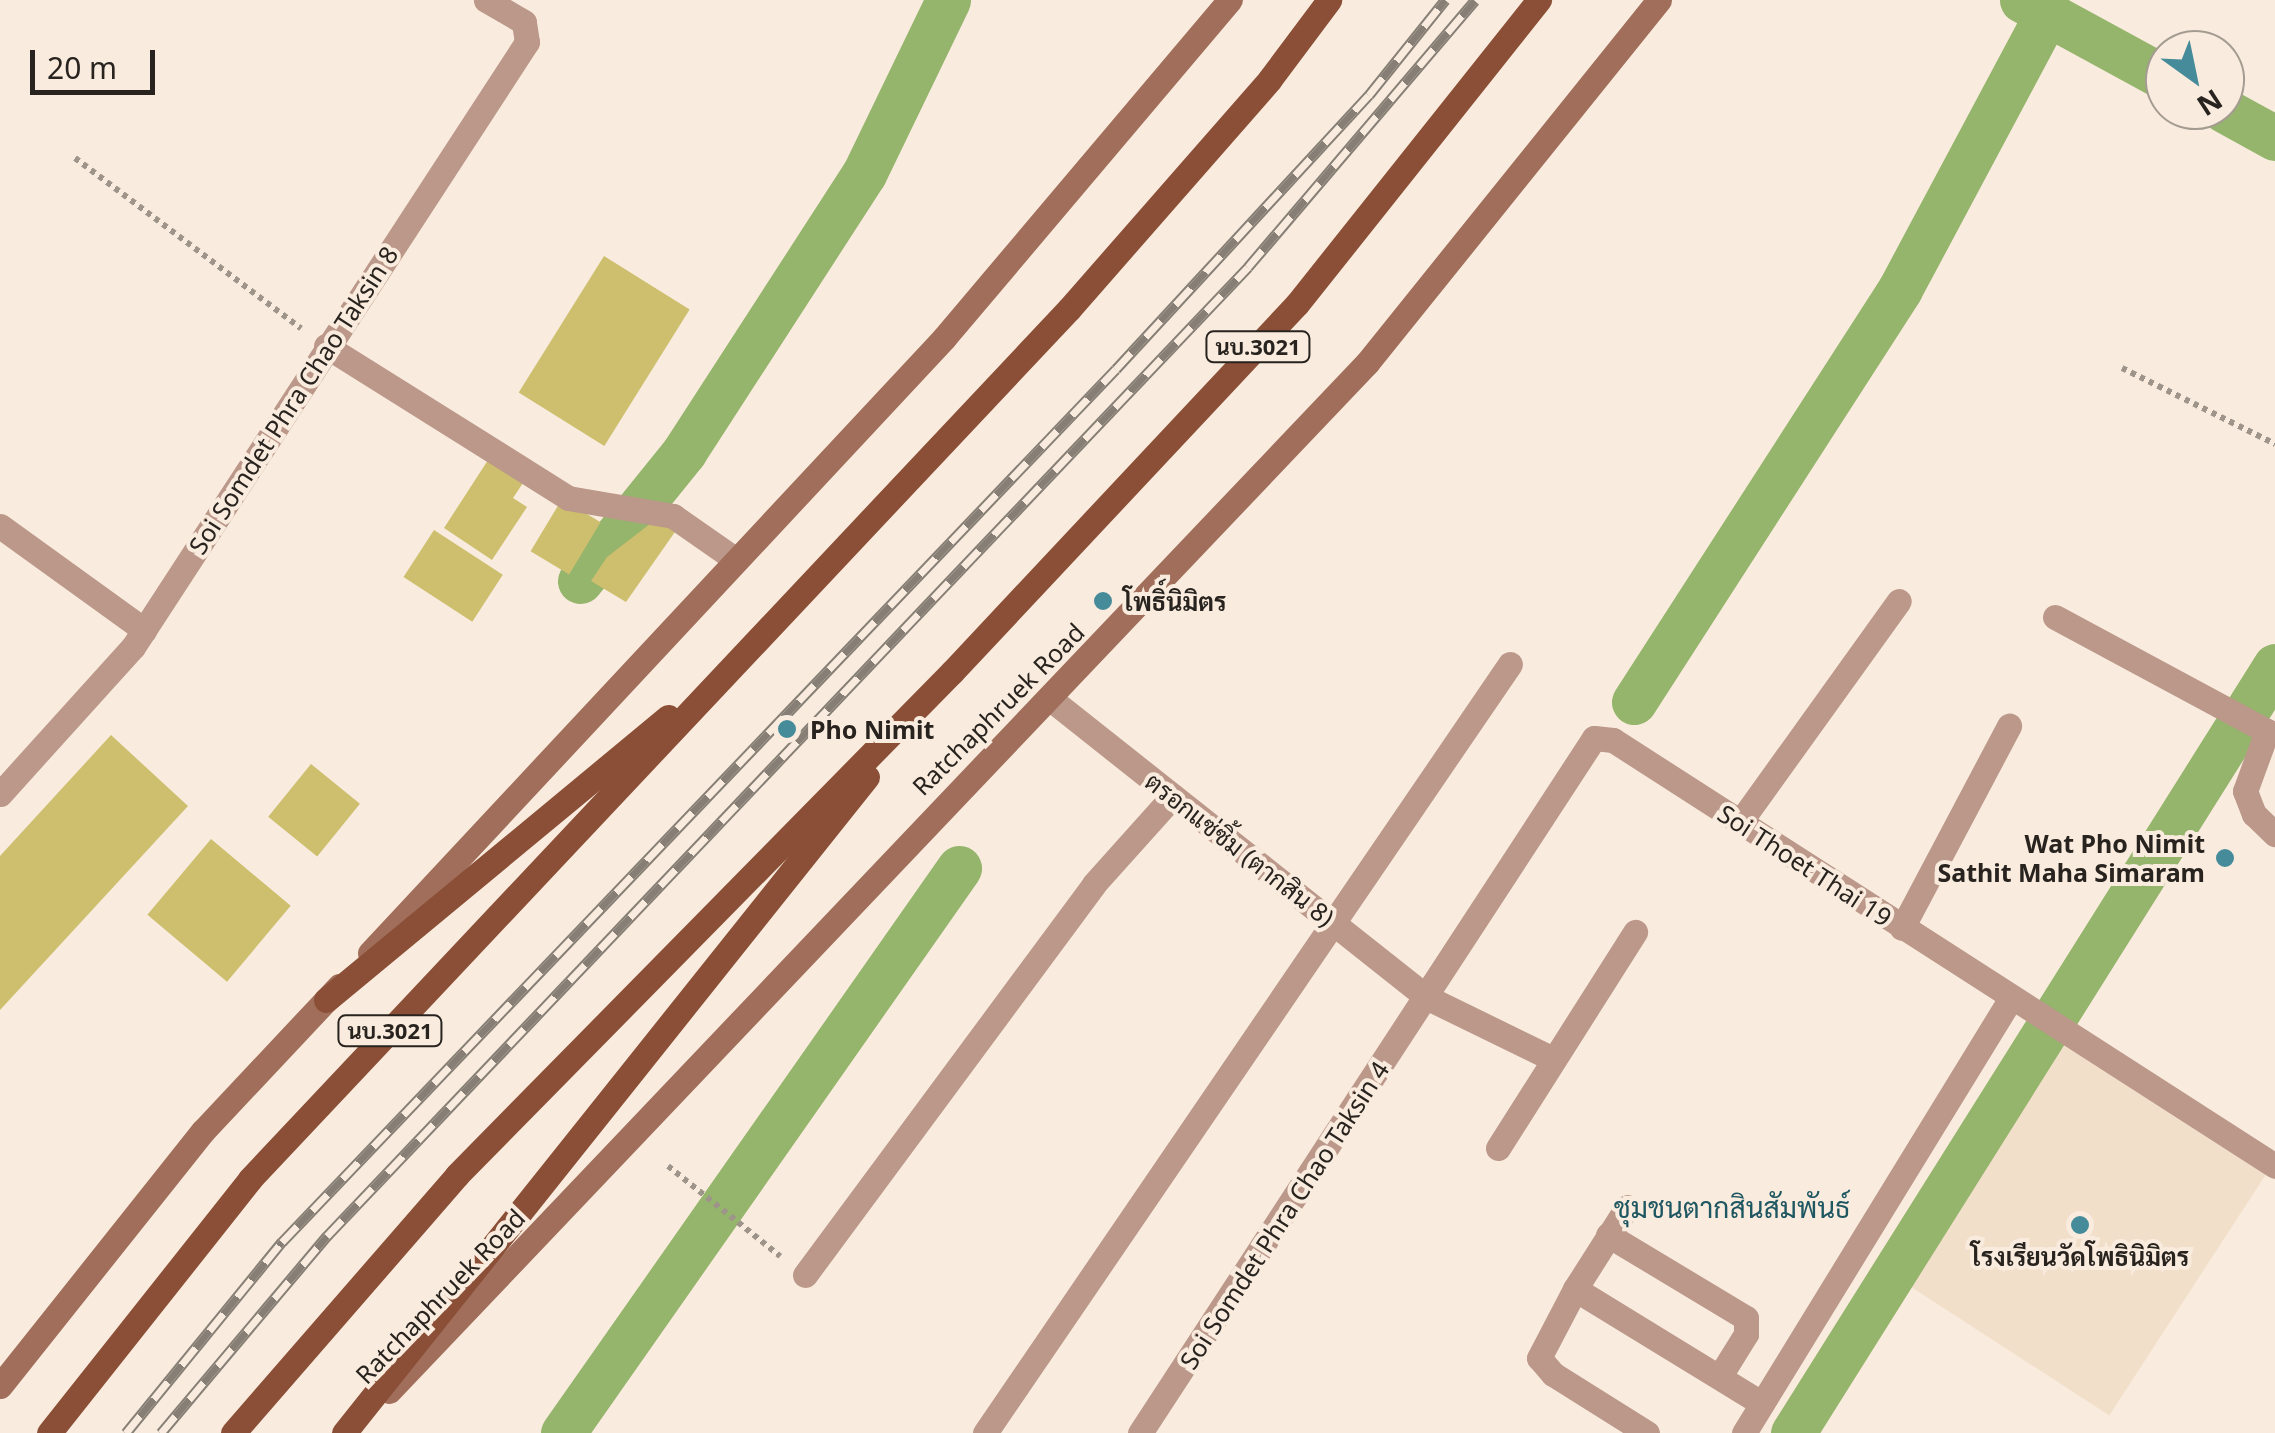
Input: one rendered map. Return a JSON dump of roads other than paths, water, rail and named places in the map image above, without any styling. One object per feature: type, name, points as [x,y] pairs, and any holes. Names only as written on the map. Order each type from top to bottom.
[{"type":"main road","name":"นบ.3021","points":[[0,1386],[204,1131],[944,338],[1230,0]]},
{"type":"main road","name":"นบ.3021","points":[[49,1433],[250,1180],[1069,309],[1270,78],[1329,0]]},
{"type":"main road","name":"นบ.3021","points":[[233,1433],[457,1175],[952,672],[1298,304],[1539,0]]},
{"type":"main road","name":"Ratchaphruek Road","points":[[347,1433],[910,839],[1053,701],[1367,363],[1659,0]]},
{"type":"main road","points":[[326,1000],[753,647]]},
{"type":"main road","points":[[347,1433],[952,672]]},
{"type":"street","name":"Soi Somdet Phra Chao Taksin 8","points":[[0,794],[144,630],[527,42],[524,22],[486,0]]},
{"type":"street","points":[[326,346],[568,498],[673,516],[736,560]]},
{"type":"street","points":[[0,526],[144,630]]},
{"type":"street","points":[[1740,822],[1899,601]]},
{"type":"street","points":[[2054,618],[2257,721],[2245,790],[2254,814],[2275,834]]},
{"type":"street","points":[[984,1433],[1510,664]]},
{"type":"street","name":"ตรอกแซ่ซิ้ม (ตากสิน 8)","points":[[1053,701],[1428,998],[1553,1059]]},
{"type":"street","points":[[1902,928],[2009,726]]},
{"type":"street","name":"Soi Thoet Thai 19","points":[[1428,998],[1594,738],[1613,740],[2070,1039],[2275,1166]]},
{"type":"street","points":[[804,1275],[1094,884],[1173,796]]},
{"type":"street","points":[[1498,1148],[1635,932]]},
{"type":"street","name":"Soi Somdet Phra Chao Taksin 4","points":[[1140,1433],[1428,998]]},
{"type":"street","points":[[1744,1433],[2020,1005]]},
{"type":"street","points":[[1628,1207],[1575,1289],[1540,1358],[1552,1374],[1647,1433]]},
{"type":"street","points":[[1608,1235],[1746,1318],[1746,1334],[1720,1376]]},
{"type":"street","points":[[1575,1289],[1761,1402]]},
{"type":"waterway","points":[[580,581],[684,452],[864,174],[948,0]]},
{"type":"waterway","points":[[2022,0],[2145,67]]},
{"type":"waterway","points":[[1634,702],[1900,289],[2047,14]]},
{"type":"waterway","points":[[2245,122],[2275,138]]},
{"type":"waterway","points":[[1793,1433],[2275,666]]},
{"type":"waterway","points":[[563,1433],[959,868]]},
{"type":"railway","points":[[126,1433],[282,1242],[1116,369],[1369,95],[1445,0]]},
{"type":"railway","points":[[161,1433],[327,1236],[1248,267],[1475,0]]},
{"type":"place","name":"โพธิ์นิมิตร","points":[[1103,601]]},
{"type":"place","name":"Pho Nimit","points":[[787,729]]},
{"type":"place","name":"Wat Pho Nimit Sathit Maha Simaram","points":[[2225,858]]},
{"type":"place","name":"โรงเรียนวัดโพธินิมิตร","points":[[2080,1225]]},
{"type":"district","name":"ชุมชนตากสินสัมพันธ์","points":[[1732,1207]]}]
